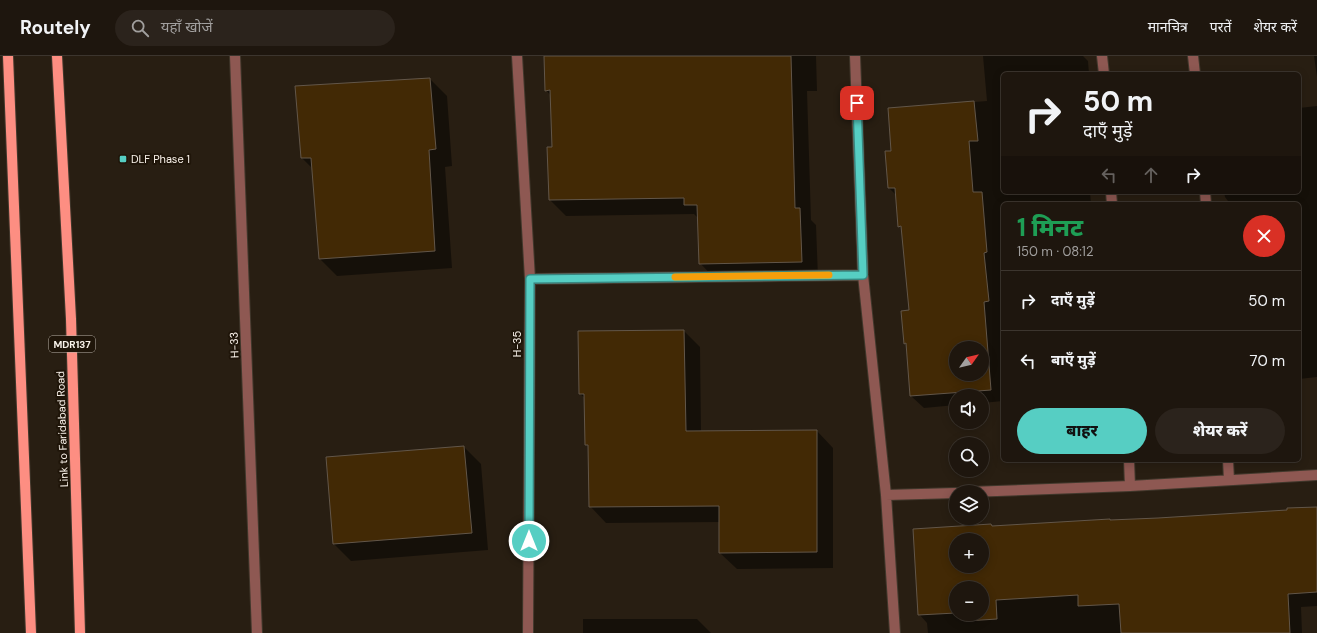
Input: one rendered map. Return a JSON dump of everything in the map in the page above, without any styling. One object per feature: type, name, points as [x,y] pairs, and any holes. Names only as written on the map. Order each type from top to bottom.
[{"type":"main road","points":[[8,56],[31,633]]},
{"type":"main road","name":"Link to Faridabad Road","points":[[58,56],[71,320],[80,633]]},
{"type":"street","name":"H-33","points":[[235,56],[257,633]]},
{"type":"street","name":"H-35","points":[[517,56],[530,279],[528,633]]},
{"type":"street","points":[[855,56],[863,275],[886,495],[895,633]]},
{"type":"street","points":[[1102,56],[1104,72]]},
{"type":"street","points":[[1193,56],[1195,72]]},
{"type":"street","points":[[530,279],[863,275]]},
{"type":"street","points":[[1129,462],[1130,486]]},
{"type":"street","points":[[1228,462],[1229,480]]},
{"type":"street","points":[[989,491],[1130,486],[1317,475]]},
{"type":"street","points":[[886,495],[949,492]]},
{"type":"building","points":[[544,56],[791,56],[795,208],[800,208],[802,262],[699,264],[697,205],[684,205],[684,198],[549,200],[547,147],[552,147],[550,90],[545,91]]},
{"type":"building","points":[[430,78],[436,149],[429,150],[435,251],[319,259],[311,158],[301,158],[295,86]]},
{"type":"building","points":[[974,101],[978,141],[969,141],[973,192],[982,192],[987,252],[984,253],[989,301],[984,302],[987,341],[949,341],[949,381],[989,381],[989,365],[991,390],[949,389],[949,393],[910,396],[906,343],[904,344],[901,311],[909,310],[901,226],[898,227],[895,188],[888,188],[885,151],[891,151],[888,108]]},
{"type":"building","points":[[684,330],[686,431],[817,430],[817,552],[719,553],[719,506],[589,507],[588,445],[585,445],[584,394],[579,394],[578,331]]},
{"type":"building","points":[[464,446],[472,533],[333,544],[326,457]]},
{"type":"building","points":[[1317,507],[1317,592],[1288,594],[1290,633],[1121,633],[1119,604],[1078,606],[1078,595],[996,600],[997,619],[989,620],[989,581],[949,581],[949,613],[918,615],[913,529],[991,524],[992,526],[1110,519],[1158,518],[1287,510],[1287,508]]},
{"type":"slow traffic","points":[[675,277],[829,275]]},
{"type":"place","name":"DLF Phase 1","points":[[123,159]]},
{"type":"route","points":[[529,541],[530,279],[863,275],[857,103]]}]
